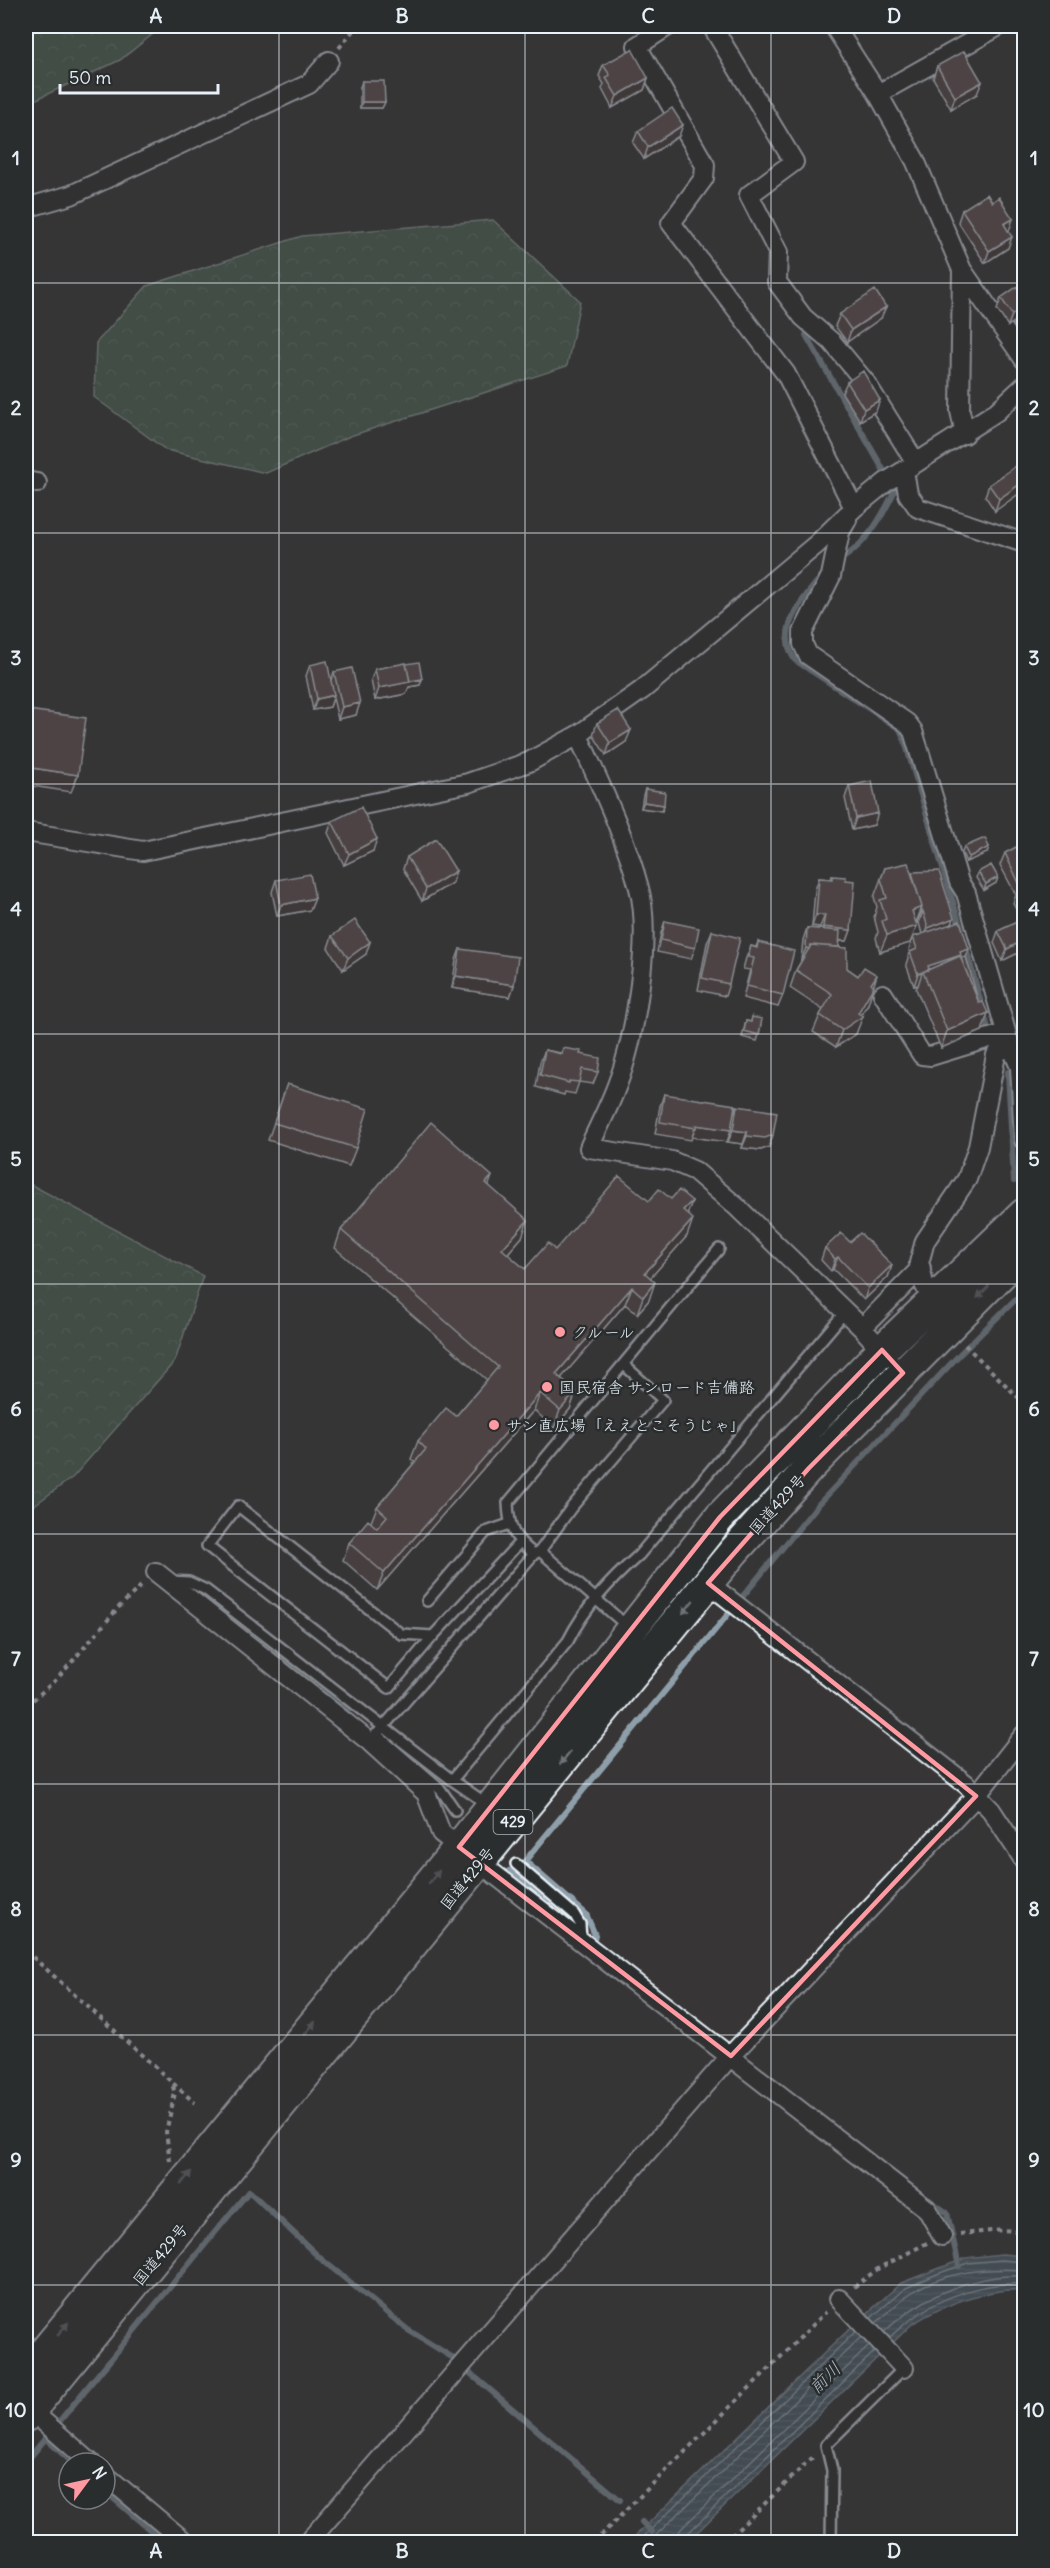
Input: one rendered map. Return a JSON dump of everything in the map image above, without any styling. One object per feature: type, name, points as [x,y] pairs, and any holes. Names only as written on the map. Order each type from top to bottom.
[{"type":"highway","name":"国道429号","points":[[37,2419],[470,1854],[643,1639],[720,1517],[872,1339],[932,1300],[1024,1214]]},
{"type":"highway","name":"国道429号","points":[[26,2374],[184,2181],[470,1854],[490,1807],[643,1639],[708,1583],[809,1468],[1024,1251]]},
{"type":"street","points":[[668,26],[637,46],[705,165],[704,178],[671,223],[786,374],[854,508]]},
{"type":"street","points":[[711,26],[794,162],[749,195],[778,252],[777,282],[803,317],[832,342],[866,383],[908,494],[918,508],[1024,543]]},
{"type":"street","points":[[834,26],[878,94],[915,160],[962,270],[1024,359]]},
{"type":"street","points":[[878,94],[999,26]]},
{"type":"street","points":[[26,208],[71,195],[309,84],[329,61]]},
{"type":"street","points":[[962,270],[960,411],[965,434]]},
{"type":"street","points":[[26,832],[143,851],[468,783],[529,762],[578,735],[642,690],[817,544],[854,508],[900,473],[965,434],[996,412],[1024,386]]},
{"type":"street","points":[[854,508],[840,532],[831,576],[803,632],[803,644],[808,656],[907,723],[913,731],[959,882],[966,893],[1008,1038],[1020,1067],[1024,1140]]},
{"type":"street","points":[[578,735],[623,838],[640,890],[645,933],[641,976],[628,1050],[618,1084],[589,1148],[672,1161],[695,1171],[738,1208],[845,1312],[903,1373]]},
{"type":"street","points":[[883,994],[922,1055],[931,1056],[1008,1038]]},
{"type":"street","points":[[947,1328],[924,1284],[919,1263],[926,1241],[967,1179],[978,1147],[996,1055],[1008,1038]]},
{"type":"street","points":[[872,1339],[921,1268]]},
{"type":"street","points":[[162,1577],[373,1738],[426,1793],[441,1833],[734,2053],[927,2209],[948,2235]]},
{"type":"street","points":[[708,1583],[966,1784],[991,1810],[1024,1860]]},
{"type":"street","points":[[308,2542],[734,2053],[976,1796],[1024,1735]]},
{"type":"street","points":[[842,2302],[903,2366]]},
{"type":"street","points":[[37,2419],[76,2451]]},
{"type":"street","points":[[117,2485],[185,2542]]},
{"type":"lane","points":[[643,1639],[537,1552],[519,1543],[509,1524],[508,1503],[719,1249]]},
{"type":"lane","points":[[452,1780],[568,1641],[580,1618],[617,1575],[639,1555],[845,1312]]},
{"type":"lane","points":[[455,1809],[441,1790],[373,1738],[537,1552],[571,1508],[663,1400],[624,1365]]},
{"type":"lane","points":[[433,1636],[401,1634],[238,1506],[207,1546],[389,1688],[433,1636],[519,1543]]},
{"type":"lane","points":[[427,1601],[486,1532],[509,1524]]},
{"type":"lane","points":[[162,1577],[189,1582],[206,1590],[490,1807]]},
{"type":"lane","points":[[516,1864],[574,1914],[580,1924],[581,1940]]},
{"type":"lane","points":[[831,2542],[832,2469],[826,2445],[903,2366]]},
{"type":"path","points":[[329,61],[357,26]]},
{"type":"path","points":[[969,1349],[1024,1403]]},
{"type":"path","points":[[26,1706],[57,1679],[119,1607],[162,1577]]},
{"type":"path","points":[[26,1951],[195,2103]]},
{"type":"path","points":[[172,2083],[175,2093],[166,2132],[166,2150],[170,2162],[184,2181]]},
{"type":"path","points":[[594,2542],[879,2268],[948,2235],[981,2230],[1024,2232]]},
{"type":"path","points":[[725,2542],[826,2445]]},
{"type":"highlighted area","points":[[882,1350],[903,1373],[809,1468],[708,1583],[976,1796],[731,2056],[459,1847],[720,1517]]},
{"type":"green space","points":[[26,26],[163,26],[120,60],[26,104]]},
{"type":"green space","points":[[493,220],[580,301],[567,366],[350,436],[266,473],[166,450],[94,397],[96,343],[147,286],[302,236]]},
{"type":"green space","points":[[26,1182],[203,1276],[175,1361],[73,1477],[26,1511]]},
{"type":"water","name":"前川","points":[[1002,2254],[1024,2256],[1024,2290],[994,2292],[966,2299],[912,2324],[687,2542],[629,2542],[842,2336],[901,2283],[966,2258]]},
{"type":"building","points":[[632,49],[648,78],[617,96],[606,78],[610,75],[603,65]]},
{"type":"building","points":[[964,51],[982,82],[955,97],[937,66]]},
{"type":"building","points":[[362,81],[384,81],[385,102],[362,102]]},
{"type":"building","points":[[672,108],[683,125],[648,147],[638,131]]},
{"type":"building","points":[[987,194],[992,202],[999,197],[1013,219],[1004,224],[1012,237],[989,251],[962,210]]},
{"type":"building","points":[[1024,282],[1024,306],[1012,315],[1001,298]]},
{"type":"building","points":[[875,290],[886,307],[851,330],[840,314]]},
{"type":"building","points":[[863,371],[880,400],[864,409],[847,382]]},
{"type":"building","points":[[26,408],[30,409],[26,424]]},
{"type":"building","points":[[1019,464],[1024,472],[1024,481],[999,499],[989,485]]},
{"type":"building","points":[[327,661],[334,695],[317,699],[310,665]]},
{"type":"building","points":[[419,662],[422,679],[410,681],[406,664]]},
{"type":"building","points":[[406,663],[410,682],[379,688],[375,669]]},
{"type":"building","points":[[352,668],[360,703],[342,707],[334,672]]},
{"type":"building","points":[[28,710],[86,718],[78,775],[26,767]]},
{"type":"building","points":[[618,710],[631,730],[610,743],[597,723]]},
{"type":"building","points":[[872,781],[878,813],[856,818],[849,786]]},
{"type":"building","points":[[645,789],[665,792],[664,805],[644,802]]},
{"type":"building","points":[[361,807],[377,839],[349,854],[332,821]]},
{"type":"building","points":[[985,838],[989,847],[969,857],[964,847]]},
{"type":"building","points":[[436,839],[456,871],[426,889],[407,857]]},
{"type":"building","points":[[1024,843],[1024,881],[1019,883],[1005,853]]},
{"type":"building","points":[[908,863],[922,907],[912,911],[917,926],[887,935],[882,921],[886,919],[880,900],[887,898],[881,879],[885,868]]},
{"type":"building","points":[[991,865],[998,877],[986,884],[978,872]]},
{"type":"building","points":[[939,871],[954,918],[928,928],[923,911],[921,912],[922,907],[912,872]]},
{"type":"building","points":[[310,874],[315,898],[281,905],[276,880]]},
{"type":"building","points":[[832,876],[846,877],[846,880],[855,881],[851,930],[823,927],[825,915],[816,915],[819,878],[832,879]]},
{"type":"building","points":[[1024,883],[1024,897],[1019,886]]},
{"type":"building","points":[[1023,919],[1024,940],[1007,949],[998,931]]},
{"type":"building","points":[[355,920],[370,942],[348,958],[332,936]]},
{"type":"building","points":[[665,921],[699,928],[695,948],[661,940]]},
{"type":"building","points":[[960,921],[969,949],[960,952],[961,955],[928,966],[929,969],[918,974],[910,952],[917,949],[913,937]]},
{"type":"building","points":[[807,928],[840,931],[839,947],[811,945],[809,949],[806,948]]},
{"type":"building","points":[[712,931],[740,938],[729,984],[702,978]]},
{"type":"building","points":[[758,942],[794,951],[783,995],[747,986],[754,958],[748,957],[751,946],[757,948]]},
{"type":"building","points":[[811,945],[847,948],[847,968],[858,976],[864,967],[877,975],[871,984],[874,986],[858,1013],[863,1016],[842,1030],[820,1015],[832,994],[796,970]]},
{"type":"building","points":[[460,949],[518,957],[514,985],[456,976]]},
{"type":"building","points":[[960,956],[979,1003],[983,1002],[988,1013],[947,1031],[923,972]]},
{"type":"building","points":[[966,957],[978,1000],[961,958]]},
{"type":"building","points":[[752,1017],[762,1019],[759,1035],[744,1031],[746,1021],[751,1022]]},
{"type":"building","points":[[563,1048],[581,1051],[580,1054],[600,1058],[598,1072],[582,1069],[579,1082],[569,1081],[569,1083],[540,1075],[545,1050],[562,1054]]},
{"type":"building","points":[[287,1084],[368,1109],[356,1148],[274,1123]]},
{"type":"building","points":[[664,1094],[735,1105],[731,1130],[696,1125],[696,1128],[660,1122]]},
{"type":"building","points":[[737,1106],[777,1112],[773,1135],[765,1138],[747,1136],[747,1132],[733,1130]]},
{"type":"building","points":[[431,1122],[492,1176],[486,1183],[528,1220],[502,1249],[525,1269],[548,1243],[555,1250],[619,1176],[649,1201],[659,1189],[671,1199],[679,1190],[692,1201],[683,1210],[693,1219],[645,1273],[655,1282],[643,1297],[632,1287],[556,1374],[576,1392],[560,1410],[540,1393],[384,1573],[349,1543],[368,1520],[377,1528],[387,1516],[377,1507],[426,1449],[418,1441],[446,1408],[456,1416],[498,1367],[341,1230]]},
{"type":"building","points":[[841,1233],[850,1242],[860,1233],[892,1265],[868,1288],[838,1257],[835,1259],[825,1248]]},
{"type":"waterway","points":[[806,335],[895,490],[875,526],[846,556]]},
{"type":"waterway","points":[[823,575],[807,594],[794,615],[789,626],[789,648],[795,660],[900,729],[961,929]]},
{"type":"waterway","points":[[965,945],[989,1032]]},
{"type":"waterway","points":[[1008,1072],[1014,1181]]},
{"type":"waterway","points":[[597,1945],[593,1942],[595,1935],[586,1914],[525,1861],[817,1506],[960,1354],[1024,1291]]},
{"type":"waterway","points":[[275,1655],[347,1711]]},
{"type":"waterway","points":[[509,1871],[552,1908]]},
{"type":"waterway","points":[[26,2462],[249,2191],[320,2258],[408,2330],[450,2356],[620,2500]]},
{"type":"waterway","points":[[929,2200],[947,2213],[959,2266]]},
{"type":"waterway","points":[[45,2438],[60,2451]]},
{"type":"waterway","points":[[117,2501],[164,2542]]},
{"type":"waterway","points":[[642,2522],[652,2532]]},
{"type":"place","name":"クルール","points":[[560,1332]]},
{"type":"place","name":"国民宿舎 サンロード吉備路","points":[[547,1387]]},
{"type":"place","name":"サン直広場「ええとこそうじゃ」","points":[[494,1425]]}]
